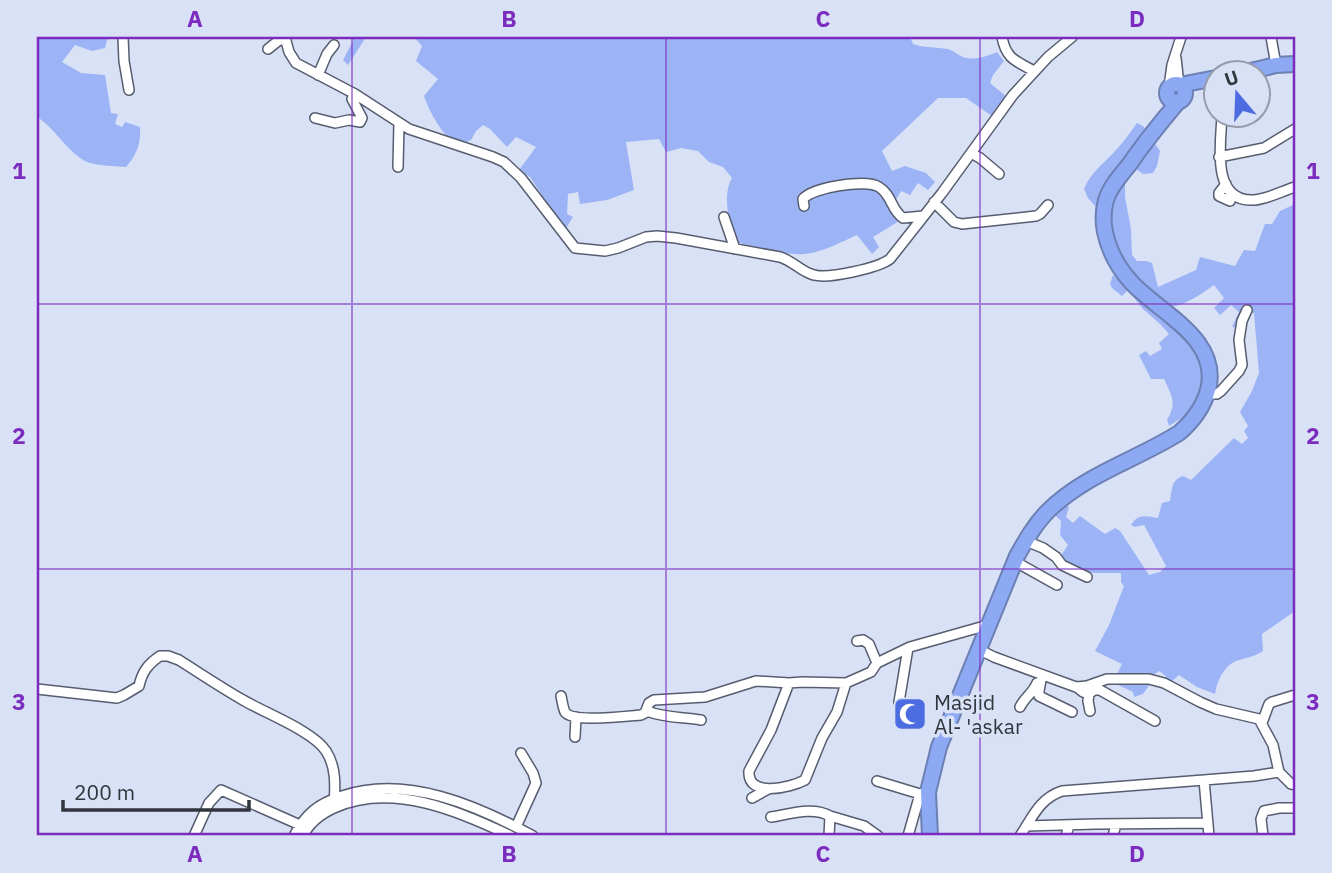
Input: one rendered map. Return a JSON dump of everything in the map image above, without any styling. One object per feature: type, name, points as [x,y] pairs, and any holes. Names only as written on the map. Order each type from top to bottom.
[{"type":"highway","points":[[1272,66],[1295,64]]},
{"type":"highway","points":[[930,836],[924,793],[939,747],[1014,561],[1035,526],[1048,511],[1074,490],[1179,433],[1199,411],[1207,394],[1210,372],[1203,351],[1190,333],[1133,283],[1118,264],[1107,240],[1104,224],[1106,200],[1116,181],[1155,129],[1177,91],[1202,84]]},
{"type":"street","points":[[123,37],[129,90]]},
{"type":"street","points":[[268,49],[285,37],[289,52],[296,63],[355,94],[409,129],[505,162],[521,178],[575,248],[605,251],[657,236],[790,260],[813,275],[834,275],[872,268],[884,263],[897,251],[1013,95],[1048,57],[1072,37]]},
{"type":"street","points":[[1002,37],[1005,49],[1012,59],[1034,71]]},
{"type":"street","points":[[1181,37],[1177,62],[1188,76],[1202,79]]},
{"type":"street","points":[[1271,37],[1276,65]]},
{"type":"street","points":[[318,75],[334,45]]},
{"type":"street","points":[[1177,62],[1172,65],[1177,91]]},
{"type":"street","points":[[315,118],[335,123],[349,120],[359,122],[362,118],[352,99],[355,94]]},
{"type":"street","points":[[398,167],[399,123]]},
{"type":"street","points":[[1219,156],[1264,148],[1295,129]]},
{"type":"street","points":[[1221,130],[1221,174],[1238,197],[1254,200],[1295,187]]},
{"type":"street","points":[[971,153],[999,174]]},
{"type":"street","points":[[804,206],[803,199],[812,192],[833,187],[873,184],[888,195],[893,209],[902,218],[923,216]]},
{"type":"street","points":[[1226,184],[1219,196],[1230,201]]},
{"type":"street","points":[[934,202],[954,222],[962,224],[1036,216],[1048,205]]},
{"type":"street","points":[[724,217],[734,249]]},
{"type":"street","points":[[1207,394],[1217,394],[1242,365],[1239,340],[1247,310]]},
{"type":"street","points":[[1026,541],[1044,548],[1056,556],[1062,565],[1087,577]]},
{"type":"street","points":[[1014,561],[1057,585]]},
{"type":"street","points":[[561,696],[565,712],[570,716],[625,716],[641,715],[654,700],[705,697],[756,681],[846,683],[871,672],[877,663],[908,648],[988,625]]},
{"type":"street","points":[[857,641],[863,640],[869,644],[877,663]]},
{"type":"street","points":[[899,702],[908,648]]},
{"type":"street","points":[[978,649],[1089,694]]},
{"type":"street","points":[[37,690],[117,698],[139,685],[142,675],[160,656],[179,660],[244,701],[313,738],[325,748],[334,773],[334,803]]},
{"type":"street","points":[[1020,707],[1033,692],[1040,675]]},
{"type":"street","points":[[1040,675],[1040,696],[1072,712]]},
{"type":"street","points":[[1078,688],[1107,679],[1149,679],[1164,683],[1216,709],[1255,717],[1262,723],[1273,745],[1279,772],[1295,785]]},
{"type":"street","points":[[789,683],[771,730],[748,771],[750,782],[762,788],[791,785],[805,780],[822,738],[837,712],[846,683]]},
{"type":"street","points":[[1090,710],[1089,694],[1100,690],[1155,721]]},
{"type":"street","points":[[1262,723],[1269,704],[1295,695]]},
{"type":"street","points":[[647,711],[662,716],[701,720]]},
{"type":"street","points":[[575,737],[576,717]]},
{"type":"street","points":[[516,827],[536,783],[521,753]]},
{"type":"street","points":[[1020,836],[1040,804],[1049,796],[1062,791],[1279,772]]},
{"type":"street","points":[[1204,780],[1209,836]]},
{"type":"street","points":[[877,781],[924,793],[908,836]]},
{"type":"street","points":[[294,836],[309,813],[372,788],[403,789],[442,798],[533,836]]},
{"type":"street","points":[[752,798],[770,788]]},
{"type":"street","points":[[194,836],[209,803],[222,790],[300,825]]},
{"type":"street","points":[[303,836],[318,816],[334,803],[387,798],[427,803],[484,823],[511,836]]},
{"type":"street","points":[[1263,836],[1261,819],[1264,811],[1295,808]]},
{"type":"street","points":[[771,817],[808,811],[820,812],[864,826],[878,836]]},
{"type":"street","points":[[829,836],[830,816]]},
{"type":"street","points":[[1026,826],[1208,823]]},
{"type":"street","points":[[1113,836],[1116,824]]},
{"type":"street","points":[[1066,836],[1069,825]]},
{"type":"shaded area","points":[[37,37],[108,37],[105,48],[92,51],[75,45],[62,62],[81,73],[105,75],[111,113],[118,114],[115,124],[122,127],[125,122],[140,127],[138,148],[126,167],[87,162],[37,117]]},
{"type":"shaded area","points":[[350,37],[366,37],[348,65],[343,60],[353,41]]},
{"type":"shaded area","points":[[414,37],[910,37],[913,44],[948,49],[967,58],[997,52],[1004,61],[990,83],[1008,98],[992,116],[966,98],[938,98],[882,151],[892,171],[905,166],[926,173],[935,182],[928,190],[918,183],[910,195],[901,191],[890,210],[900,219],[873,237],[879,247],[872,254],[857,235],[818,251],[789,254],[735,242],[727,201],[732,178],[723,167],[709,162],[698,151],[681,148],[666,152],[659,139],[626,142],[634,190],[607,200],[580,204],[578,192],[568,194],[567,214],[573,217],[565,230],[530,177],[519,170],[536,147],[516,137],[507,147],[483,125],[471,140],[457,146],[442,130],[424,96],[438,79],[416,61],[422,46]]},
{"type":"shaded area","points":[[1137,123],[1143,126],[1160,151],[1153,173],[1143,174],[1136,169],[1128,176],[1125,185],[1132,255],[1137,261],[1152,263],[1158,287],[1196,270],[1200,257],[1235,266],[1244,250],[1255,251],[1265,224],[1272,224],[1280,211],[1295,204],[1295,611],[1262,634],[1263,651],[1236,661],[1224,671],[1215,694],[1197,687],[1179,675],[1170,683],[1164,681],[1166,676],[1159,671],[1150,677],[1150,684],[1143,694],[1134,697],[1133,692],[1116,684],[1115,678],[1122,664],[1095,651],[1109,625],[1124,586],[1121,573],[1095,573],[1070,567],[1060,557],[1068,545],[1060,535],[1061,521],[1051,511],[1061,503],[1069,507],[1066,517],[1073,523],[1080,516],[1105,534],[1115,528],[1120,531],[1149,575],[1160,572],[1166,566],[1144,525],[1131,525],[1139,517],[1158,518],[1162,503],[1170,501],[1176,480],[1183,476],[1191,480],[1234,438],[1242,444],[1248,438],[1244,431],[1248,426],[1240,412],[1259,373],[1254,313],[1244,313],[1239,328],[1232,327],[1239,312],[1231,305],[1220,315],[1214,308],[1224,298],[1214,285],[1187,302],[1169,307],[1189,334],[1207,369],[1201,398],[1183,417],[1169,426],[1167,420],[1173,404],[1169,390],[1164,379],[1151,379],[1139,355],[1146,351],[1150,356],[1162,349],[1159,343],[1169,334],[1128,290],[1122,296],[1110,284],[1113,275],[1120,279],[1096,207],[1084,189],[1094,173]]},
{"type":"place","name":"Masjid Al- 'askar","points":[[910,714]]}]
